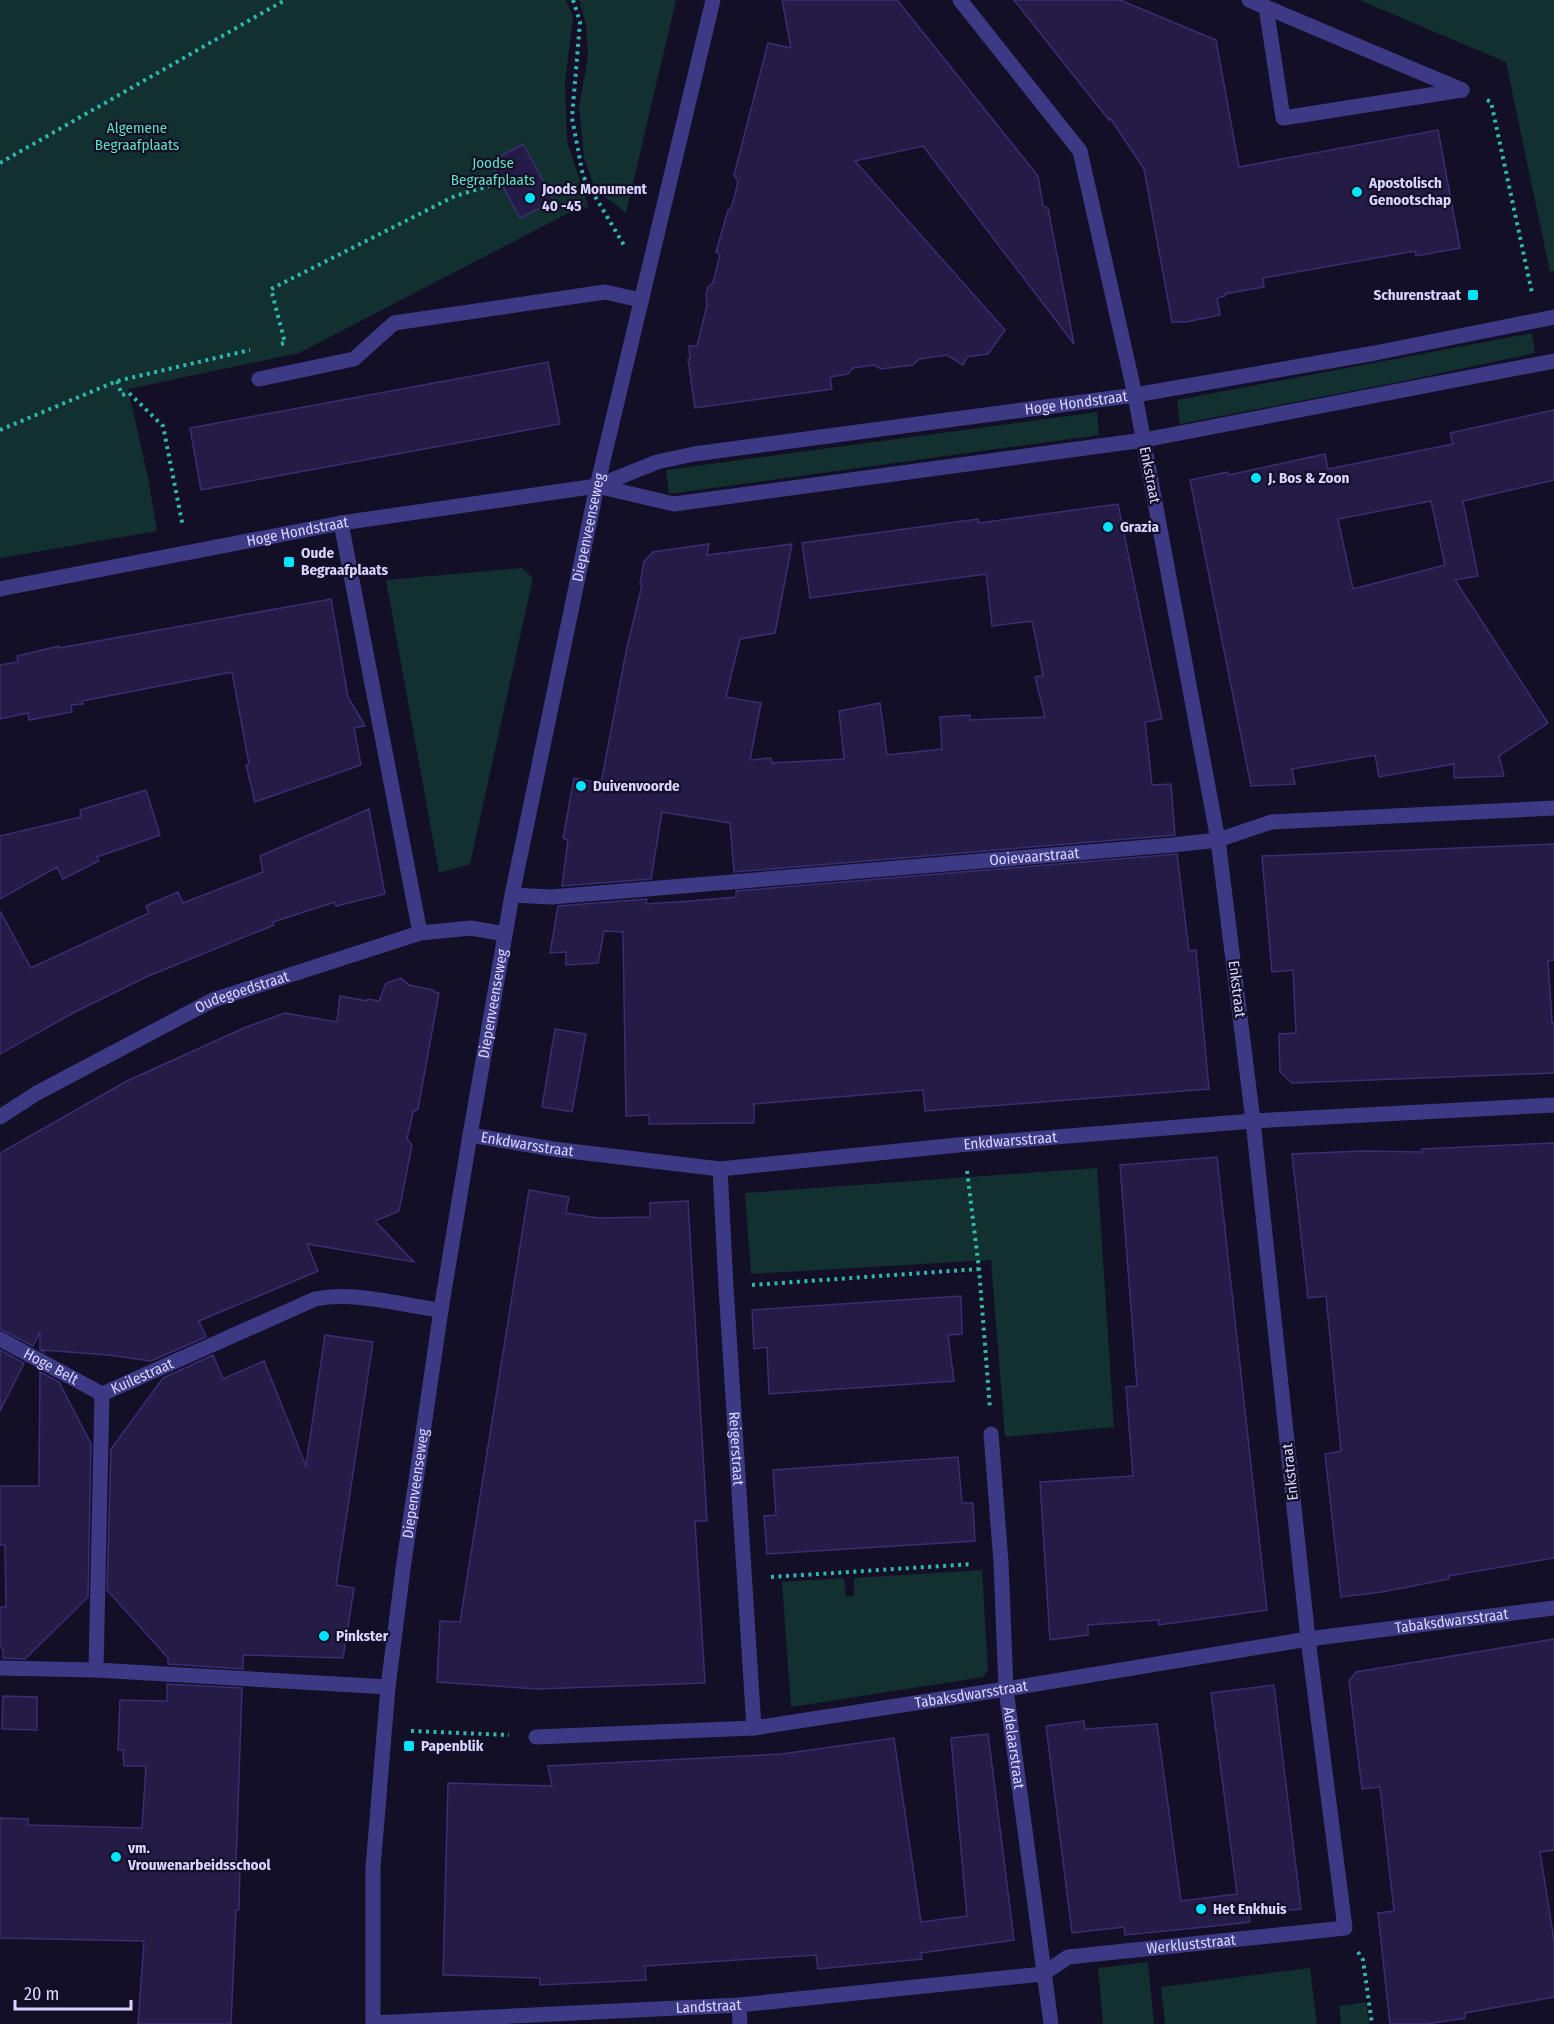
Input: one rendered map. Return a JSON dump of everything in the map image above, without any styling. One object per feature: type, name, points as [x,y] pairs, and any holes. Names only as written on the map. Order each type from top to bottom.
[{"type":"street","name":"Diepenveenseweg","points":[[373,2024],[373,1868],[388,1687],[404,1557],[470,1135],[512,895],[597,486],[713,0]]},
{"type":"street","name":"Enkstraat","points":[[960,0],[1080,151],[1144,440],[1218,840],[1253,1121],[1308,1639],[1345,1928]]},
{"type":"street","points":[[1249,0],[1462,90]]},
{"type":"street","points":[[1266,7],[1283,118],[1462,90]]},
{"type":"street","points":[[259,379],[354,359],[394,323],[605,292],[640,300]]},
{"type":"street","name":"Hoge Hondstraat","points":[[0,589],[341,523],[597,486],[657,462],[694,454],[1135,395],[1554,317]]},
{"type":"street","name":"Hoge Hondstraat","points":[[597,486],[674,504],[1144,440],[1554,361]]},
{"type":"street","points":[[341,523],[420,933]]},
{"type":"street","name":"Ooievaarstraat","points":[[512,895],[551,897],[1218,840],[1270,822],[1554,808]]},
{"type":"street","name":"Oudegoedstraat","points":[[0,1117],[37,1093],[213,1000],[420,933],[471,928],[505,934]]},
{"type":"street","name":"Enkdwarsstraat","points":[[470,1135],[553,1149],[720,1169],[958,1145],[1253,1121],[1554,1105]]},
{"type":"street","name":"Reigerstraat","points":[[720,1169],[754,1728]]},
{"type":"street","name":"Kuilestraat","points":[[96,1670],[102,1394],[315,1299],[333,1295],[360,1297],[441,1310]]},
{"type":"street","name":"Hoge Belt","points":[[0,1338],[102,1394]]},
{"type":"street","name":"Adelaarstraat","points":[[992,1434],[1001,1562],[1006,1689],[1051,2024]]},
{"type":"street","name":"Tabaksdwarsstraat","points":[[536,1737],[754,1728],[1308,1639],[1554,1608]]},
{"type":"street","points":[[0,1668],[96,1670],[388,1687]]},
{"type":"street","name":"Werkluststraat","points":[[1043,1974],[1068,1957],[1345,1928]]},
{"type":"street","name":"Landstraat","points":[[373,2024],[739,2005],[1043,1974]]},
{"type":"street","points":[[739,2005],[740,2024]]},
{"type":"path","points":[[0,163],[285,0]]},
{"type":"path","points":[[573,0],[579,22],[572,118],[583,176],[645,282]]},
{"type":"path","points":[[1462,90],[1491,102],[1538,320]]},
{"type":"path","points":[[274,345],[285,343],[270,289],[455,196],[489,186]]},
{"type":"path","points":[[0,430],[117,381],[251,350]]},
{"type":"path","points":[[117,381],[122,395],[129,393],[163,426],[188,551]]},
{"type":"path","points":[[958,1145],[969,1176],[992,1434]]},
{"type":"path","points":[[726,1287],[979,1269]]},
{"type":"path","points":[[744,1578],[1001,1562]]},
{"type":"path","points":[[384,1730],[536,1737]]},
{"type":"path","points":[[1345,1928],[1363,1960],[1372,2024]]},
{"type":"green space","points":[[0,0],[566,0],[573,17],[565,83],[567,141],[589,209],[582,206],[299,353],[128,389],[148,477],[157,531],[0,558]]},
{"type":"green space","points":[[579,0],[676,0],[626,213],[595,189],[584,158],[579,107],[588,57],[586,25]]},
{"type":"green space","points":[[1359,0],[1554,0],[1554,271],[1550,272],[1506,62]]},
{"type":"green space","points":[[1532,333],[1535,353],[1180,424],[1177,400]]},
{"type":"green space","points":[[1097,412],[1099,435],[669,494],[666,470]]},
{"type":"green space","points":[[522,568],[533,578],[470,864],[439,873],[386,580]]},
{"type":"green space","points":[[1097,1168],[1114,1427],[1005,1437],[991,1260],[751,1274],[745,1193]]},
{"type":"green space","points":[[982,1570],[988,1670],[983,1677],[791,1707],[782,1582],[844,1578],[846,1597],[854,1596],[854,1578]]},
{"type":"green space","points":[[1148,1962],[1154,2024],[1103,2024],[1098,1968]]},
{"type":"green space","points":[[1310,1968],[1317,2024],[1165,2024],[1161,1987]]},
{"type":"green space","points":[[1366,2002],[1369,2024],[1341,2024],[1339,2006]]},
{"type":"building","points":[[782,0],[897,0],[1038,176],[1043,206],[1048,208],[1074,344],[923,146],[855,161],[1005,330],[988,354],[967,357],[963,365],[947,355],[919,359],[913,365],[881,369],[874,365],[853,368],[848,374],[830,377],[832,389],[695,408],[688,359],[690,359],[689,346],[697,346],[707,305],[706,294],[708,287],[713,283],[720,255],[716,252],[728,210],[731,208],[735,195],[738,181],[734,175],[768,43],[791,48]]},
{"type":"building","points":[[1014,0],[1120,0],[1216,40],[1239,167],[1438,130],[1460,248],[1416,256],[1415,251],[1263,278],[1264,287],[1225,294],[1217,298],[1220,315],[1186,322],[1172,322],[1144,169],[1110,118],[1109,120]]},
{"type":"building","points":[[523,144],[554,201],[520,218],[490,162]]},
{"type":"building","points":[[548,362],[560,424],[201,490],[190,428]]},
{"type":"building","points":[[1554,410],[1554,480],[1463,501],[1478,576],[1455,580],[1548,723],[1499,756],[1504,776],[1454,778],[1454,764],[1379,777],[1375,755],[1292,769],[1295,784],[1251,786],[1190,480],[1227,472],[1229,475],[1325,454],[1328,469],[1453,444],[1450,433]],"holes":[[[1431,501],[1445,565],[1353,589],[1338,519]]]},
{"type":"building","points":[[1118,504],[1162,719],[1145,722],[1152,785],[1171,784],[1175,835],[734,872],[730,823],[662,812],[651,879],[562,886],[568,840],[563,838],[574,778],[601,783],[626,652],[642,585],[640,584],[644,561],[653,552],[709,544],[707,555],[792,544],[775,633],[740,639],[726,697],[761,703],[750,760],[771,758],[772,763],[844,759],[839,711],[880,703],[887,755],[942,749],[940,717],[970,715],[970,720],[1045,717],[1035,677],[1043,675],[1032,621],[992,626],[986,574],[810,598],[802,543],[978,519],[979,523]]},
{"type":"building","points":[[331,599],[348,697],[365,726],[354,728],[361,765],[255,802],[246,765],[249,764],[232,672],[82,701],[83,704],[71,705],[72,712],[29,720],[28,713],[0,719],[0,665],[18,662],[17,656],[59,646],[59,648]]},
{"type":"building","points":[[146,790],[160,835],[97,857],[99,861],[63,879],[57,867],[0,899],[0,836],[81,817],[80,810]]},
{"type":"building","points":[[369,809],[385,894],[336,906],[335,902],[273,922],[274,925],[146,977],[75,1012],[0,1054],[0,911],[31,968],[149,913],[146,906],[178,892],[183,903],[263,872],[260,856]]},
{"type":"building","points":[[1554,844],[1554,960],[1548,961],[1552,1023],[1554,1023],[1554,1073],[1292,1083],[1280,1072],[1279,1034],[1296,1033],[1293,970],[1272,972],[1262,856]]},
{"type":"building","points":[[1177,854],[1189,951],[1196,950],[1209,1089],[925,1111],[923,1090],[754,1104],[754,1123],[649,1124],[649,1115],[626,1116],[623,932],[604,931],[598,963],[566,965],[566,952],[550,953],[558,906],[647,899],[646,904],[690,901],[736,897],[736,891]]},
{"type":"building","points":[[401,978],[409,985],[439,993],[418,1109],[413,1112],[407,1139],[412,1145],[399,1211],[375,1221],[414,1262],[307,1244],[318,1271],[199,1321],[206,1337],[151,1361],[108,1355],[43,1350],[44,1352],[40,1350],[40,1332],[33,1346],[0,1329],[0,1153],[127,1081],[244,1028],[285,1013],[337,1022],[340,996],[379,1001],[386,983]]},
{"type":"building","points":[[555,1029],[586,1034],[572,1112],[542,1107]]},
{"type":"building","points":[[1554,1143],[1554,1558],[1448,1576],[1449,1579],[1382,1592],[1341,1597],[1325,1454],[1341,1451],[1326,1296],[1308,1298],[1292,1154],[1362,1151],[1422,1152],[1422,1149]]},
{"type":"building","points":[[1217,1157],[1267,1610],[1159,1625],[1159,1620],[1088,1625],[1088,1635],[1050,1640],[1040,1482],[1133,1476],[1126,1387],[1137,1386],[1120,1165]]},
{"type":"building","points":[[529,1190],[569,1197],[566,1213],[598,1218],[650,1217],[650,1203],[688,1201],[707,1521],[695,1521],[705,1683],[537,1689],[437,1682],[440,1621],[460,1622]]},
{"type":"building","points":[[961,1296],[962,1334],[948,1335],[954,1381],[769,1394],[767,1347],[754,1349],[752,1310]]},
{"type":"building","points":[[325,1335],[373,1342],[336,1585],[354,1588],[343,1658],[243,1655],[243,1669],[168,1664],[168,1658],[107,1590],[111,1449],[163,1378],[213,1355],[223,1379],[264,1361],[306,1466]]},
{"type":"building","points":[[0,1350],[24,1363],[0,1411]]},
{"type":"building","points":[[40,1372],[59,1382],[91,1444],[88,1597],[25,1659],[3,1658],[3,1648],[0,1648],[0,1607],[6,1607],[5,1545],[0,1545],[0,1486],[39,1486]]},
{"type":"building","points":[[958,1457],[962,1503],[973,1503],[975,1541],[767,1554],[764,1516],[776,1515],[773,1470]]},
{"type":"building","points":[[1554,1639],[1554,1850],[1540,1852],[1554,1940],[1554,1997],[1465,2013],[1465,2018],[1427,2024],[1390,2024],[1378,1913],[1394,1911],[1380,1787],[1362,1789],[1349,1681],[1356,1672]]},
{"type":"building","name":"vm. Vrouwenarbeidsschool","points":[[167,1684],[242,1688],[236,1864],[240,1864],[239,1910],[236,1910],[231,2024],[138,2024],[144,1941],[0,1938],[0,1818],[28,1819],[28,1825],[142,1828],[146,1766],[124,1766],[123,1750],[118,1750],[120,1700],[167,1701]]},
{"type":"building","points":[[1274,1685],[1301,1909],[1249,1914],[1250,1922],[1205,1927],[1125,1935],[1124,1927],[1072,1933],[1046,1726],[1084,1721],[1085,1729],[1157,1724],[1181,1901],[1237,1894],[1211,1693]]},
{"type":"building","points":[[3,1696],[37,1697],[37,1730],[2,1729]]},
{"type":"building","points":[[988,1734],[1014,1940],[921,1953],[922,1959],[818,1969],[816,1955],[645,1966],[646,1980],[540,1985],[540,1978],[443,1975],[448,1783],[552,1786],[548,1766],[782,1754],[894,1738],[921,1922],[967,1916],[951,1738]]},
{"type":"place","name":"Apostolisch Genootschap","points":[[1357,192]]},
{"type":"place","name":"Joods Monument 40 -45","points":[[530,198]]},
{"type":"place","name":"Schurenstraat","points":[[1473,295]]},
{"type":"place","name":"J. Bos & Zoon","points":[[1256,478]]},
{"type":"place","name":"Grazia","points":[[1108,527]]},
{"type":"place","name":"Oude Begraafplaats","points":[[289,562]]},
{"type":"place","name":"Duivenvoorde","points":[[581,786]]},
{"type":"place","name":"Pinkster","points":[[324,1636]]},
{"type":"place","name":"Papenblik","points":[[409,1746]]},
{"type":"place","name":"vm. Vrouwenarbeidsschool","points":[[116,1857]]},
{"type":"place","name":"Het Enkhuis","points":[[1201,1909]]},
{"type":"park label","name":"Algemene Begraafplaats","points":[[137,136]]},
{"type":"park label","name":"Joodse Begraafplaats","points":[[493,172]]}]
